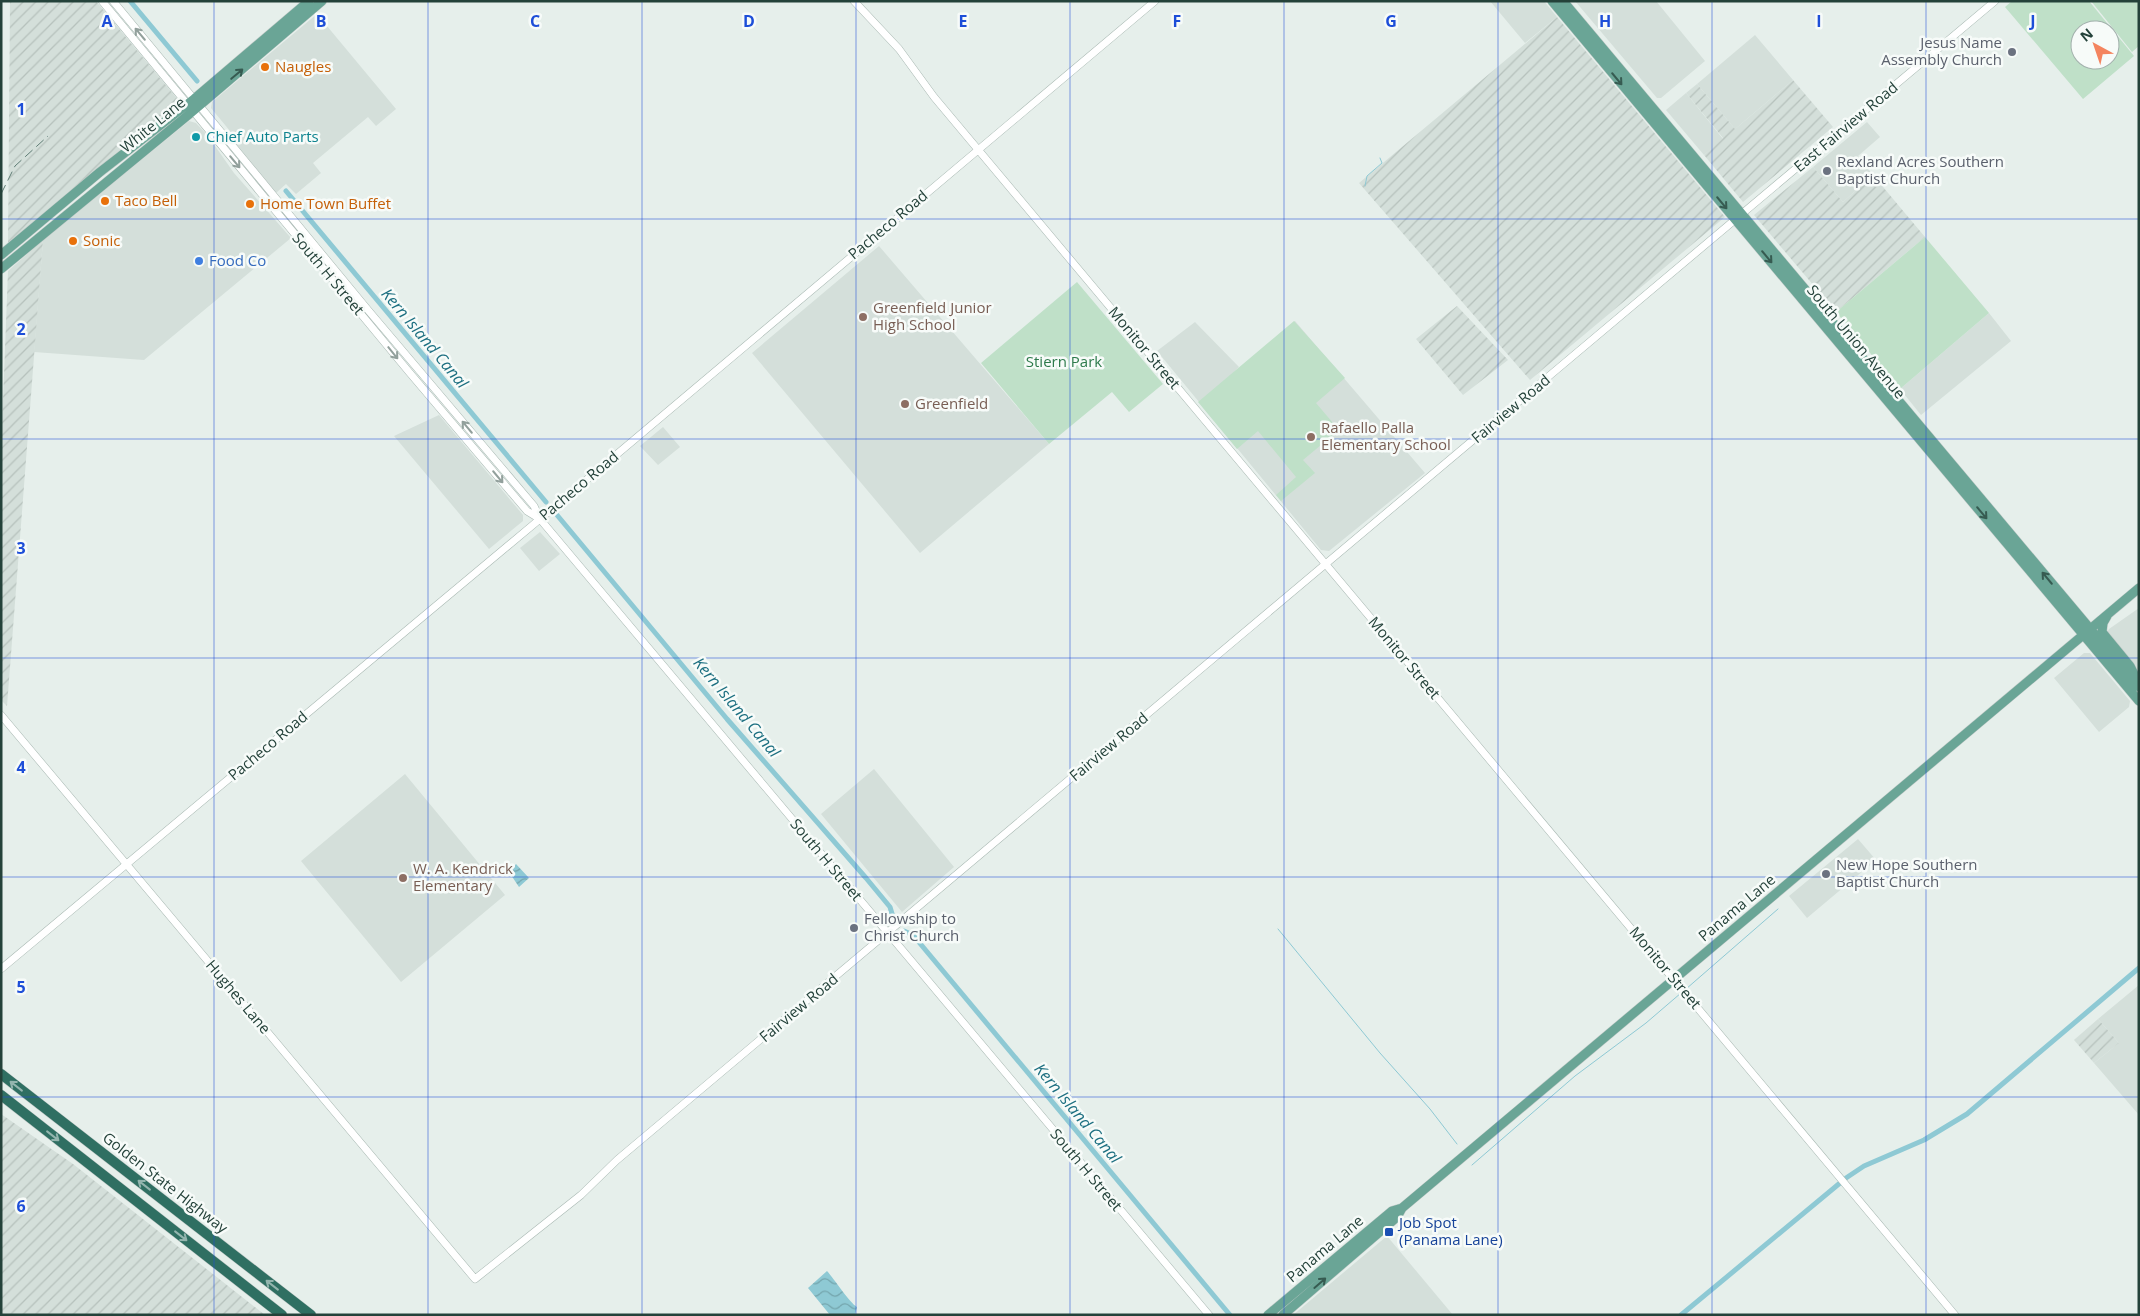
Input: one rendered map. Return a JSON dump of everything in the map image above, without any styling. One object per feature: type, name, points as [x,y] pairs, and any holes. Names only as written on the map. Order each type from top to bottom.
[{"type":"highway","name":"Golden State Highway","points":[[1,1074],[311,1315]]},
{"type":"highway","points":[[1,1095],[282,1315]]},
{"type":"main road","points":[[293,25],[295,18],[310,1]]},
{"type":"main road","name":"White Lane","points":[[1,270],[108,180],[310,1]]},
{"type":"main road","name":"White Lane","points":[[1,256],[100,172],[193,105],[322,1]]},
{"type":"main road","name":"South Union Avenue","points":[[1552,1],[1652,121],[1739,217],[1904,407],[2139,686]]},
{"type":"main road","name":"South Union Avenue","points":[[1563,1],[1695,158],[1739,217],[1873,383],[2050,597],[2139,701]]},
{"type":"main road","points":[[1571,23],[1582,30],[1603,55],[1612,59]]},
{"type":"main road","points":[[1652,121],[1659,123],[1682,149],[1695,158]]},
{"type":"main road","points":[[108,180],[122,162],[125,153]]},
{"type":"main road","points":[[81,203],[81,198],[100,172]]},
{"type":"main road","points":[[46,232],[71,206],[75,194]]},
{"type":"main road","points":[[9,263],[12,255],[38,223]]},
{"type":"main road","points":[[1873,383],[1879,384],[1898,407],[1904,407]]},
{"type":"main road","points":[[1905,421],[1912,423],[1934,450],[1940,451]]},
{"type":"main road","name":"Panama Lane","points":[[1283,1315],[1397,1217],[1402,1208],[2139,588]]},
{"type":"main road","points":[[2050,597],[2065,608],[2084,629],[2090,629]]},
{"type":"main road","points":[[2110,612],[2103,624],[2102,632],[2130,666],[2139,686]]},
{"type":"main road","points":[[2082,635],[2092,640],[2120,671],[2130,677]]},
{"type":"main road","points":[[2119,678],[2139,694]]},
{"type":"main road","name":"Panama Lane","points":[[1268,1315],[1392,1211],[1402,1208]]},
{"type":"street","name":"South H Street","points":[[102,1],[145,53],[278,201],[534,506],[540,520],[1208,1315]]},
{"type":"street","name":"South H Street","points":[[113,1],[170,70],[193,105],[249,179],[527,512],[540,520]]},
{"type":"street","name":"Monitor Street","points":[[854,1],[899,49],[934,97],[978,150],[1956,1315]]},
{"type":"street","name":"Pacheco Road","points":[[1,969],[540,520],[1155,1]]},
{"type":"street","name":"East Fairview Road","points":[[1739,217],[1995,1]]},
{"type":"street","points":[[145,53],[152,55],[170,70]]},
{"type":"street","points":[[249,179],[254,180],[278,201]]},
{"type":"street","name":"Fairview Road","points":[[475,1279],[581,1195],[617,1160],[1739,217]]},
{"type":"street","points":[[409,372],[418,375],[442,398]]},
{"type":"street","points":[[472,446],[478,446],[503,469]]},
{"type":"street","name":"Hughes Lane","points":[[1,715],[475,1279]]},
{"type":"shaded area","points":[[10,1],[96,1],[179,101],[8,243]]},
{"type":"shaded area","points":[[1490,1],[1544,1],[1557,17],[1525,43]]},
{"type":"shaded area","points":[[1575,1],[1656,1],[1705,61],[1661,98],[1657,98]]},
{"type":"shaded area","points":[[317,14],[396,109],[376,126],[368,117],[313,163],[321,173],[296,194],[286,184],[276,193],[237,145],[230,131],[211,108],[212,102]]},
{"type":"shaded area","points":[[1557,17],[1725,217],[1530,380],[1359,183]]},
{"type":"shaded area","points":[[1755,35],[1793,80],[1735,129],[1697,84]]},
{"type":"shaded area","points":[[1793,80],[1833,127],[1743,202],[1704,155],[1723,138],[1686,93],[1697,84],[1735,129]]},
{"type":"shaded area","points":[[1686,93],[1723,139],[1704,155],[1666,110]]},
{"type":"shaded area","points":[[189,121],[196,123],[208,136],[234,173],[291,238],[144,360],[34,352],[43,240]]},
{"type":"shaded area","points":[[1867,122],[1880,137],[1858,156],[1873,175],[1843,202],[1813,167]]},
{"type":"shaded area","points":[[1813,167],[1843,202],[1873,175],[1925,237],[1836,312],[1754,215]]},
{"type":"shaded area","points":[[43,240],[7,706],[1,700],[1,453],[8,271]]},
{"type":"shaded area","name":"Greenfield","points":[[879,246],[1049,444],[920,553],[752,353]]},
{"type":"shaded area","points":[[1457,306],[1508,360],[1463,395],[1416,339]]},
{"type":"shaded area","points":[[1989,313],[2011,341],[1921,415],[1900,389]]},
{"type":"shaded area","name":"Rafaello Palla Elementary School","points":[[1295,321],[1425,473],[1329,551],[1321,550],[1157,351],[1195,322],[1239,367],[1231,375]]},
{"type":"shaded area","points":[[439,415],[523,515],[523,521],[489,549],[394,436]]},
{"type":"shaded area","points":[[663,427],[680,447],[658,465],[640,446]]},
{"type":"shaded area","points":[[540,532],[560,554],[539,571],[520,548]]},
{"type":"shaded area","points":[[2139,608],[2139,674],[2106,634],[2109,629]]},
{"type":"shaded area","points":[[2084,653],[2090,653],[2130,701],[2129,707],[2099,732],[2054,678]]},
{"type":"shaded area","points":[[874,769],[954,867],[902,912],[821,814]]},
{"type":"shaded area","name":"W. A. Kendrick Elementary","points":[[405,774],[505,895],[401,982],[301,861]]},
{"type":"shaded area","points":[[1858,839],[1876,860],[1807,918],[1789,896]]},
{"type":"shaded area","points":[[2139,985],[2139,1115],[2094,1063],[2119,1043],[2098,1019]]},
{"type":"shaded area","points":[[2098,1019],[2119,1043],[2094,1063],[2074,1040]]},
{"type":"shaded area","points":[[1,1114],[73,1164],[265,1315],[1,1315]]},
{"type":"shaded area","points":[[1387,1236],[1453,1315],[1293,1315]]},
{"type":"green space","points":[[2012,1],[2089,1],[2105,20],[2070,20],[2070,70],[2117,70],[2083,99],[2005,7]]},
{"type":"green space","points":[[2091,1],[2139,1],[2139,46],[2132,52],[2120,37],[2120,20],[2106,20]]},
{"type":"green space","points":[[2120,39],[2134,56],[2120,68]]},
{"type":"green space","points":[[1925,237],[1989,313],[1900,389],[1836,312]]},
{"type":"green space","name":"Stiern Park","points":[[1077,282],[1163,384],[1129,412],[1112,392],[1049,444],[981,363]]},
{"type":"green space","points":[[1294,321],[1345,378],[1316,403],[1339,430],[1303,460],[1315,473],[1281,501],[1276,495],[1296,477],[1258,431],[1237,449],[1198,402]]},
{"type":"water","points":[[516,864],[529,878],[519,887],[509,872]]},
{"type":"water","points":[[827,1271],[857,1307],[855,1315],[830,1315],[808,1288]]},
{"type":"waterway","name":"Kern Island Canal","points":[[130,1],[197,81]]},
{"type":"waterway","points":[[1365,186],[1367,176],[1382,163],[1380,158]]},
{"type":"waterway","name":"Kern Island Canal","points":[[286,191],[546,502]]},
{"type":"waterway","name":"Kern Island Canal","points":[[557,515],[727,719],[866,878],[890,907],[893,917]]},
{"type":"waterway","points":[[1686,989],[1778,909]]},
{"type":"waterway","points":[[1278,929],[1380,1053],[1430,1109],[1457,1144]]},
{"type":"waterway","name":"Kern Island Canal","points":[[904,931],[913,935],[1230,1315]]},
{"type":"waterway","points":[[1846,1178],[1864,1166],[1924,1140],[1967,1114],[2139,968]]},
{"type":"waterway","points":[[1472,1165],[1575,1076],[1646,1023],[1681,993]]},
{"type":"waterway","points":[[1681,1315],[1840,1183]]},
{"type":"railway","points":[[1,194],[15,166],[48,136]]},
{"type":"place","name":"Jesus Name Assembly Church","points":[[2012,52]]},
{"type":"place","name":"Naugles","points":[[265,67]]},
{"type":"place","name":"Chief Auto Parts","points":[[196,137]]},
{"type":"place","name":"Rexland Acres Southern Baptist Church","points":[[1827,171]]},
{"type":"place","name":"Taco Bell","points":[[105,201]]},
{"type":"place","name":"Home Town Buffet","points":[[250,204]]},
{"type":"place","name":"Sonic","points":[[73,241]]},
{"type":"place","name":"Food Co","points":[[199,261]]},
{"type":"place","name":"Greenfield Junior High School","points":[[863,317]]},
{"type":"place","name":"Greenfield","points":[[905,404]]},
{"type":"place","name":"Rafaello Palla Elementary School","points":[[1311,437]]},
{"type":"place","name":"New Hope Southern Baptist Church","points":[[1826,874]]},
{"type":"place","name":"W. A. Kendrick Elementary","points":[[403,878]]},
{"type":"place","name":"Fellowship to Christ Church","points":[[854,928]]},
{"type":"place","name":"Job Spot (Panama Lane)","points":[[1389,1232]]}]
